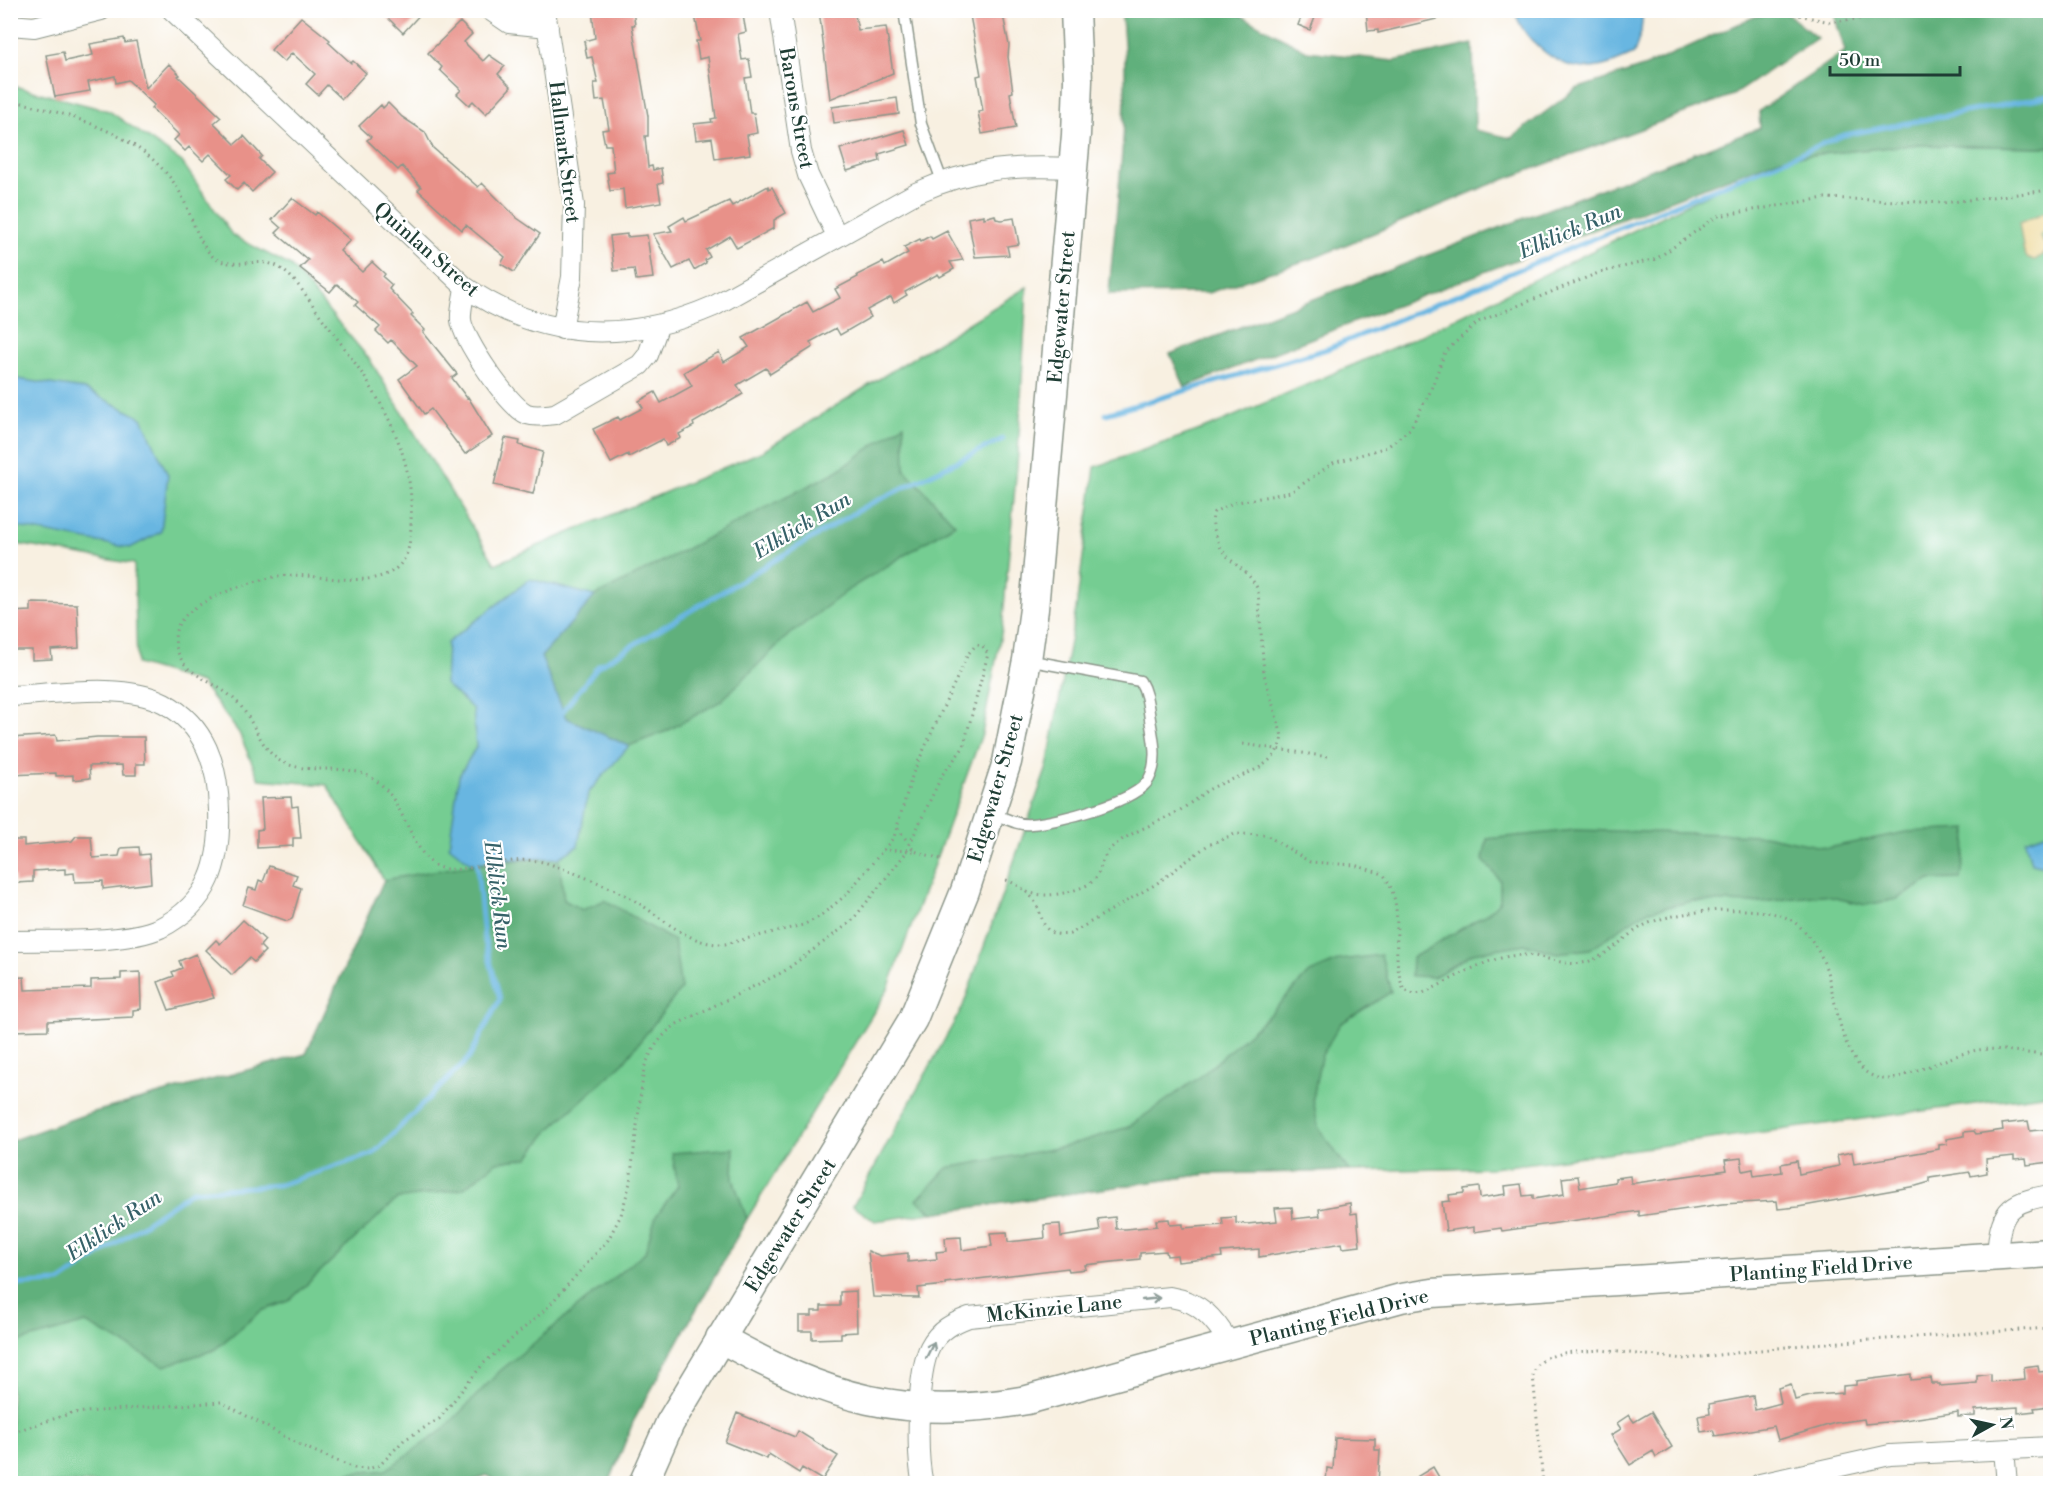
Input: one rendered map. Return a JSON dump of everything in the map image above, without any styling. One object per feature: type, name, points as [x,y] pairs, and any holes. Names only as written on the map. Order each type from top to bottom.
[{"type":"street","points":[[10,25],[34,27],[102,10]]},
{"type":"street","name":"Quinlan Street","points":[[172,10],[465,287],[499,308],[529,320],[562,328],[594,332],[627,332],[658,327],[714,306],[837,236],[942,181],[991,168],[1024,166],[1073,168]]},
{"type":"street","points":[[490,10],[509,23],[547,19]]},
{"type":"street","name":"Barons Street","points":[[780,10],[801,151],[808,175],[837,236]]},
{"type":"street","name":"Edgewater Street","points":[[643,1484],[670,1423],[913,1019],[965,891],[1007,762],[1027,660],[1073,168],[1078,80],[1075,10]]},
{"type":"street","name":"Hallmark Street","points":[[547,19],[574,205],[572,277],[562,328]]},
{"type":"street","points":[[465,287],[461,320],[465,333],[514,406],[534,415],[555,414],[632,371],[648,355],[658,327]]},
{"type":"street","points":[[10,696],[122,692],[153,699],[181,714],[196,730],[215,766],[219,785],[220,841],[216,864],[201,893],[177,918],[158,929],[121,937],[10,941]]},
{"type":"street","points":[[1997,1256],[1999,1227],[2004,1215],[2014,1205],[2026,1199],[2050,1195]]},
{"type":"street","name":"Planting Field Drive","points":[[720,1338],[762,1362],[810,1384],[882,1403],[966,1409],[1028,1400],[1401,1298],[1432,1293],[2050,1253]]},
{"type":"street","name":"McKinzie Lane","points":[[923,1484],[919,1448],[923,1371],[931,1345],[940,1333],[953,1323],[969,1317],[1170,1297],[1201,1307],[1213,1318],[1230,1344]]},
{"type":"street","points":[[1760,1484],[1890,1455],[2050,1447]]},
{"type":"street","points":[[2004,1450],[2007,1484]]},
{"type":"lane","points":[[904,10],[921,124],[942,181]]},
{"type":"lane","points":[[991,813],[1030,825],[1117,803],[1142,788],[1149,779],[1153,765],[1155,751],[1145,690],[1140,681],[1027,660]]},
{"type":"path","points":[[1776,10],[1830,22],[1941,10]]},
{"type":"path","points":[[10,100],[81,121],[116,135],[135,147],[173,180],[207,250],[216,259],[227,264],[262,261],[279,267],[298,287],[356,364],[397,434],[408,469],[413,497],[407,553],[399,565],[372,578],[342,581],[298,575],[270,579],[200,602],[184,615],[176,630],[176,649],[187,667],[237,700],[273,757],[297,766],[340,768],[362,773],[377,781],[394,797],[418,847],[430,862],[441,869],[457,869],[503,860],[544,862],[622,893],[648,907],[692,939],[713,945],[778,932],[819,917],[846,895],[898,828],[913,773],[971,648],[982,645],[988,654],[963,748],[942,775],[908,848],[851,922],[783,972],[677,1024],[663,1035],[651,1051],[644,1068],[630,1183],[621,1215],[608,1240],[546,1309],[483,1364],[439,1419],[404,1440],[380,1464],[368,1469],[354,1468],[302,1446],[221,1402],[72,1413],[10,1433]]},
{"type":"path","points":[[1006,880],[1038,896],[1049,896],[1083,887],[1098,876],[1108,850],[1118,843],[1182,809],[1219,784],[1259,768],[1275,756],[1282,736],[1264,674],[1258,590],[1254,580],[1224,555],[1219,547],[1212,518],[1219,508],[1291,492],[1333,463],[1387,447],[1410,429],[1430,392],[1445,352],[1478,322],[1598,273],[1656,259],[1718,216],[1824,198],[1943,203],[2050,190]]},
{"type":"path","points":[[1244,744],[1329,757]]},
{"type":"path","points":[[898,828],[908,848]]},
{"type":"path","points":[[1027,892],[1034,900],[1044,926],[1050,932],[1060,935],[1070,934],[1156,884],[1221,838],[1247,833],[1266,836],[1310,862],[1354,865],[1383,874],[1394,894],[1397,908],[1397,972],[1404,990],[1414,994],[1423,993],[1498,958],[1541,956],[1563,963],[1582,963],[1598,958],[1647,924],[1667,916],[1766,911],[1789,919],[1805,931],[1822,958],[1845,1037],[1859,1066],[1874,1077],[1892,1079],[1978,1050],[2050,1056]]},
{"type":"path","points":[[882,850],[908,848],[941,859]]},
{"type":"path","points":[[1543,1484],[1533,1374],[1537,1365],[1546,1358],[1562,1353],[1600,1350],[1685,1359],[1811,1344],[2050,1328]]},
{"type":"green space","points":[[1121,11],[1233,11],[1307,51],[1394,61],[1473,44],[1475,130],[1511,138],[1576,89],[1646,66],[1756,16],[1785,12],[1817,38],[1733,95],[1489,185],[1319,256],[1208,293],[1109,294],[1124,116],[1124,46]]},
{"type":"green space","points":[[1833,11],[2050,11],[2050,147],[1911,145],[1781,158],[1185,387],[1170,354],[1760,128],[1759,111],[1845,51]]},
{"type":"green space","points":[[10,85],[109,111],[182,162],[232,235],[291,266],[370,360],[495,564],[763,451],[1027,287],[1018,454],[1002,629],[982,734],[888,989],[747,1219],[633,1422],[609,1483],[500,1483],[487,1475],[467,1484],[11,1483],[11,1141],[87,1114],[306,1054],[384,880],[327,785],[259,779],[239,733],[201,683],[137,664],[134,564],[11,543]]},
{"type":"green space","points":[[1911,145],[2050,147],[2050,1094],[1493,1168],[1207,1174],[875,1221],[853,1206],[963,1006],[1047,767],[1076,609],[1095,467],[1211,426],[1411,340],[1781,158]]},
{"type":"green space","points":[[904,424],[905,470],[955,524],[851,588],[784,639],[721,701],[667,731],[629,746],[566,718],[541,657],[595,596],[837,471]]},
{"type":"green space","points":[[1968,829],[1961,879],[1930,880],[1897,899],[1866,905],[1822,895],[1753,903],[1693,901],[1645,912],[1590,949],[1557,953],[1525,944],[1473,953],[1434,977],[1411,976],[1412,958],[1488,913],[1500,901],[1500,880],[1483,860],[1487,839],[1575,830],[1764,835],[1827,848],[1906,832]]},
{"type":"green space","points":[[559,858],[564,900],[582,910],[605,900],[674,941],[681,989],[623,1063],[550,1129],[528,1158],[497,1162],[463,1189],[397,1199],[289,1301],[261,1311],[214,1350],[164,1366],[86,1323],[11,1344],[10,1141],[87,1114],[306,1054],[384,880],[493,862]]},
{"type":"green space","points":[[1381,955],[1391,992],[1340,1024],[1321,1057],[1313,1098],[1318,1127],[1349,1171],[1207,1174],[933,1213],[917,1200],[947,1168],[1063,1147],[1128,1127],[1201,1076],[1267,1017],[1308,974],[1340,960]]},
{"type":"green space","points":[[734,1148],[733,1179],[747,1219],[633,1422],[609,1483],[500,1483],[487,1475],[467,1484],[316,1483],[351,1473],[386,1470],[444,1429],[500,1371],[645,1252],[656,1216],[678,1186],[672,1153]]},
{"type":"sand","points":[[2045,212],[2050,214],[2050,228],[2040,236],[2049,251],[2035,260],[2028,259],[2024,253],[2019,223]]},
{"type":"water","points":[[1515,11],[1643,11],[1641,32],[1634,54],[1604,66],[1584,68],[1562,62],[1541,49],[1525,31]]},
{"type":"water","points":[[11,378],[84,389],[142,418],[168,475],[161,532],[130,548],[11,526]]},
{"type":"water","points":[[530,579],[595,596],[541,657],[566,718],[629,746],[588,793],[578,846],[559,858],[471,863],[449,846],[459,776],[476,747],[473,709],[445,684],[447,643]]},
{"type":"water","points":[[2050,831],[2050,867],[2031,863],[2025,840]]},
{"type":"building","points":[[380,10],[424,10],[403,33]]},
{"type":"building","points":[[592,10],[633,10],[635,25],[632,25],[648,116],[648,136],[645,136],[648,167],[652,166],[653,170],[661,168],[663,183],[658,184],[661,202],[625,208],[623,189],[610,191],[607,173],[614,172],[611,145],[605,145],[602,130],[609,129],[604,100],[596,101],[594,83],[598,83],[592,57],[587,58],[584,41],[595,38]]},
{"type":"building","points":[[694,10],[742,10],[746,32],[738,34],[742,60],[749,59],[752,77],[745,78],[750,113],[754,113],[757,133],[747,135],[750,154],[715,159],[712,138],[696,140],[694,124],[712,122],[711,119],[716,118],[708,57],[699,59],[696,41],[700,41]]},
{"type":"building","points":[[819,10],[854,10],[858,30],[886,27],[893,73],[830,99]]},
{"type":"building","points":[[969,10],[1002,10],[1009,45],[1008,57],[1013,92],[1010,93],[1016,128],[982,134],[978,112],[983,111],[977,76],[981,75]]},
{"type":"building","points":[[1304,10],[1318,10],[1310,30],[1298,25]]},
{"type":"building","points":[[1366,10],[1444,10],[1445,17],[1378,33],[1378,30],[1368,31]]},
{"type":"building","points":[[301,17],[330,40],[328,42],[351,63],[353,61],[366,73],[342,99],[327,85],[318,95],[306,84],[315,74],[292,53],[284,62],[271,50]]},
{"type":"building","points":[[460,22],[472,34],[464,42],[483,61],[489,55],[505,66],[498,74],[511,87],[486,114],[473,101],[469,105],[457,94],[461,90],[440,70],[442,67],[428,53]]},
{"type":"building","points":[[124,38],[125,43],[136,41],[146,88],[169,64],[180,75],[178,76],[221,117],[214,123],[235,144],[244,136],[262,156],[259,159],[272,172],[252,192],[244,183],[237,190],[226,179],[231,175],[210,154],[203,161],[189,147],[185,151],[174,140],[179,135],[151,108],[154,105],[128,80],[116,83],[115,76],[88,82],[90,91],[55,97],[46,55],[63,52],[65,61],[93,55],[90,44]]},
{"type":"building","points":[[897,98],[899,114],[834,123],[832,107]]},
{"type":"building","points":[[388,103],[402,117],[425,132],[433,148],[478,187],[482,183],[517,218],[540,234],[514,272],[501,264],[505,257],[466,225],[462,230],[418,190],[421,187],[402,166],[398,170],[367,140],[371,137],[359,126],[381,105],[383,108]]},
{"type":"building","points":[[904,130],[909,145],[879,154],[880,161],[847,171],[840,149]]},
{"type":"building","points":[[768,186],[769,189],[772,187],[786,213],[774,220],[774,228],[737,248],[730,236],[706,250],[710,257],[705,260],[706,263],[694,270],[689,261],[673,269],[653,234],[672,231],[669,226],[684,217],[686,221],[729,201],[732,206]]},
{"type":"building","points":[[292,198],[315,215],[317,212],[350,240],[340,251],[362,272],[372,262],[385,274],[383,277],[392,285],[389,289],[413,314],[411,316],[425,330],[423,332],[457,374],[452,378],[468,397],[492,436],[465,454],[431,409],[424,414],[399,379],[417,366],[391,340],[388,343],[376,331],[380,327],[355,305],[358,302],[337,284],[330,292],[300,268],[308,260],[276,233],[281,228],[272,220]]},
{"type":"building","points":[[984,215],[984,218],[995,215],[996,219],[1002,220],[1014,218],[1019,244],[1007,246],[1009,255],[975,257],[968,218]]},
{"type":"building","points":[[947,231],[963,260],[950,262],[954,269],[940,277],[938,274],[905,292],[907,295],[894,303],[891,297],[867,310],[871,317],[840,335],[836,328],[810,342],[813,347],[770,374],[766,368],[737,385],[743,394],[693,423],[694,426],[679,434],[681,438],[666,446],[663,439],[629,457],[628,454],[611,463],[593,429],[618,417],[620,420],[643,408],[639,401],[655,392],[661,403],[692,386],[684,372],[719,352],[724,362],[749,347],[743,338],[807,302],[813,312],[840,298],[835,289],[858,277],[857,275],[883,262],[885,266],[908,253],[904,247],[920,239],[921,241],[930,236],[932,239]]},
{"type":"building","points":[[627,234],[627,237],[647,235],[653,278],[636,280],[634,269],[614,271],[610,236]]},
{"type":"building","points":[[505,438],[520,441],[519,445],[543,452],[533,494],[494,485]]},
{"type":"building","points":[[31,603],[77,604],[79,648],[51,650],[52,659],[32,660],[32,650],[10,650],[10,612],[31,611]]},
{"type":"building","points":[[56,735],[57,741],[97,737],[144,737],[145,764],[136,764],[136,775],[123,775],[122,765],[89,766],[90,778],[73,780],[73,775],[56,776],[56,773],[10,775],[10,738]]},
{"type":"building","points":[[291,797],[292,807],[298,806],[301,838],[293,838],[293,846],[257,848],[257,830],[263,829],[261,798]]},
{"type":"building","points":[[76,836],[91,836],[93,858],[119,856],[121,848],[139,847],[140,855],[149,854],[151,883],[103,889],[103,881],[75,882],[74,873],[65,874],[65,869],[33,871],[33,882],[15,883],[14,876],[10,877],[10,840],[24,840],[24,846],[72,841]]},
{"type":"building","points":[[269,866],[297,875],[293,885],[301,888],[292,919],[287,921],[243,905],[249,888],[256,890],[259,880],[263,882]]},
{"type":"building","points":[[243,920],[265,940],[260,946],[265,951],[254,962],[249,958],[232,975],[206,950],[216,940],[220,944]]},
{"type":"building","points":[[196,954],[214,998],[169,1010],[158,982],[174,976],[172,972],[182,968],[179,961]]},
{"type":"building","points":[[140,972],[141,1009],[133,1010],[133,1017],[48,1021],[48,1030],[10,1031],[10,978],[24,977],[25,990],[91,988],[91,980],[121,979],[121,973]]},
{"type":"building","points":[[2028,1121],[2030,1131],[2050,1129],[2050,1162],[2027,1165],[2026,1159],[2014,1160],[2014,1156],[1986,1159],[1987,1173],[1971,1176],[1970,1172],[1930,1178],[1930,1182],[1916,1186],[1798,1207],[1778,1209],[1777,1201],[1722,1204],[1639,1216],[1639,1211],[1502,1231],[1501,1228],[1474,1232],[1474,1227],[1446,1231],[1442,1202],[1450,1201],[1449,1195],[1464,1193],[1464,1189],[1479,1187],[1480,1198],[1506,1194],[1505,1186],[1521,1184],[1523,1196],[1533,1195],[1533,1199],[1564,1194],[1562,1178],[1578,1176],[1580,1188],[1615,1182],[1615,1178],[1630,1176],[1631,1183],[1636,1183],[1727,1170],[1725,1160],[1741,1158],[1743,1171],[1753,1169],[1754,1176],[1782,1172],[1781,1164],[1797,1161],[1799,1174],[1839,1166],[1837,1155],[1852,1152],[1854,1164],[1939,1149],[1939,1145],[1947,1144],[1946,1139],[1964,1136],[1964,1132],[1974,1131],[1976,1134],[2003,1130],[2002,1124]]},
{"type":"building","points":[[1350,1203],[1351,1214],[1357,1213],[1360,1246],[1343,1248],[1342,1243],[1259,1257],[1259,1249],[1221,1252],[1222,1257],[1178,1262],[1177,1255],[1167,1256],[1166,1251],[1140,1253],[1140,1259],[1085,1265],[1086,1269],[1069,1271],[1068,1268],[918,1288],[919,1298],[873,1297],[868,1251],[881,1256],[908,1253],[908,1262],[937,1259],[936,1252],[946,1251],[945,1238],[961,1237],[962,1250],[992,1246],[990,1233],[1007,1232],[1008,1242],[1045,1238],[1044,1225],[1060,1224],[1061,1237],[1100,1231],[1098,1219],[1115,1217],[1116,1229],[1157,1226],[1156,1220],[1169,1219],[1170,1225],[1183,1224],[1183,1228],[1223,1225],[1222,1218],[1236,1217],[1236,1223],[1247,1224],[1277,1221],[1275,1208],[1292,1207],[1293,1219],[1320,1216],[1319,1209]]},
{"type":"building","points":[[856,1291],[857,1332],[841,1333],[841,1338],[812,1339],[812,1331],[799,1331],[799,1316],[812,1316],[812,1311],[821,1311],[821,1306],[840,1306],[840,1292]]},
{"type":"building","points":[[2038,1365],[2039,1372],[2050,1371],[2050,1406],[2034,1408],[2035,1411],[2018,1413],[2018,1407],[1975,1410],[1975,1416],[1958,1417],[1958,1412],[1865,1424],[1864,1419],[1835,1423],[1778,1440],[1774,1426],[1715,1436],[1713,1430],[1701,1432],[1698,1416],[1710,1414],[1709,1404],[1753,1396],[1755,1410],[1781,1403],[1778,1388],[1791,1384],[1795,1400],[1814,1395],[1843,1393],[1843,1386],[1856,1385],[1856,1381],[1911,1374],[1911,1380],[1931,1378],[1932,1384],[1940,1384],[1940,1386],[1977,1383],[1977,1376],[1991,1374],[1991,1382],[2025,1379],[2024,1367]]},
{"type":"building","points":[[1651,1412],[1672,1447],[1656,1457],[1653,1451],[1630,1465],[1611,1435],[1621,1429],[1617,1423],[1629,1415],[1634,1422]]},
{"type":"building","points":[[737,1413],[795,1437],[798,1431],[838,1456],[822,1480],[802,1468],[799,1473],[769,1454],[767,1459],[725,1442]]},
{"type":"building","points":[[1335,1438],[1375,1439],[1375,1450],[1380,1450],[1378,1484],[1326,1482],[1327,1468],[1333,1469]]},
{"type":"building","points":[[1433,1467],[1443,1484],[1405,1484]]},
{"type":"waterway","name":"Elklick Run","points":[[1106,414],[1327,349],[1844,135],[2050,96]]},
{"type":"waterway","name":"Elklick Run","points":[[560,715],[598,666],[864,507],[1003,439]]},
{"type":"waterway","name":"Elklick Run","points":[[10,1285],[60,1282],[192,1191],[279,1185],[373,1154],[469,1058],[500,999],[484,938],[476,856]]}]
